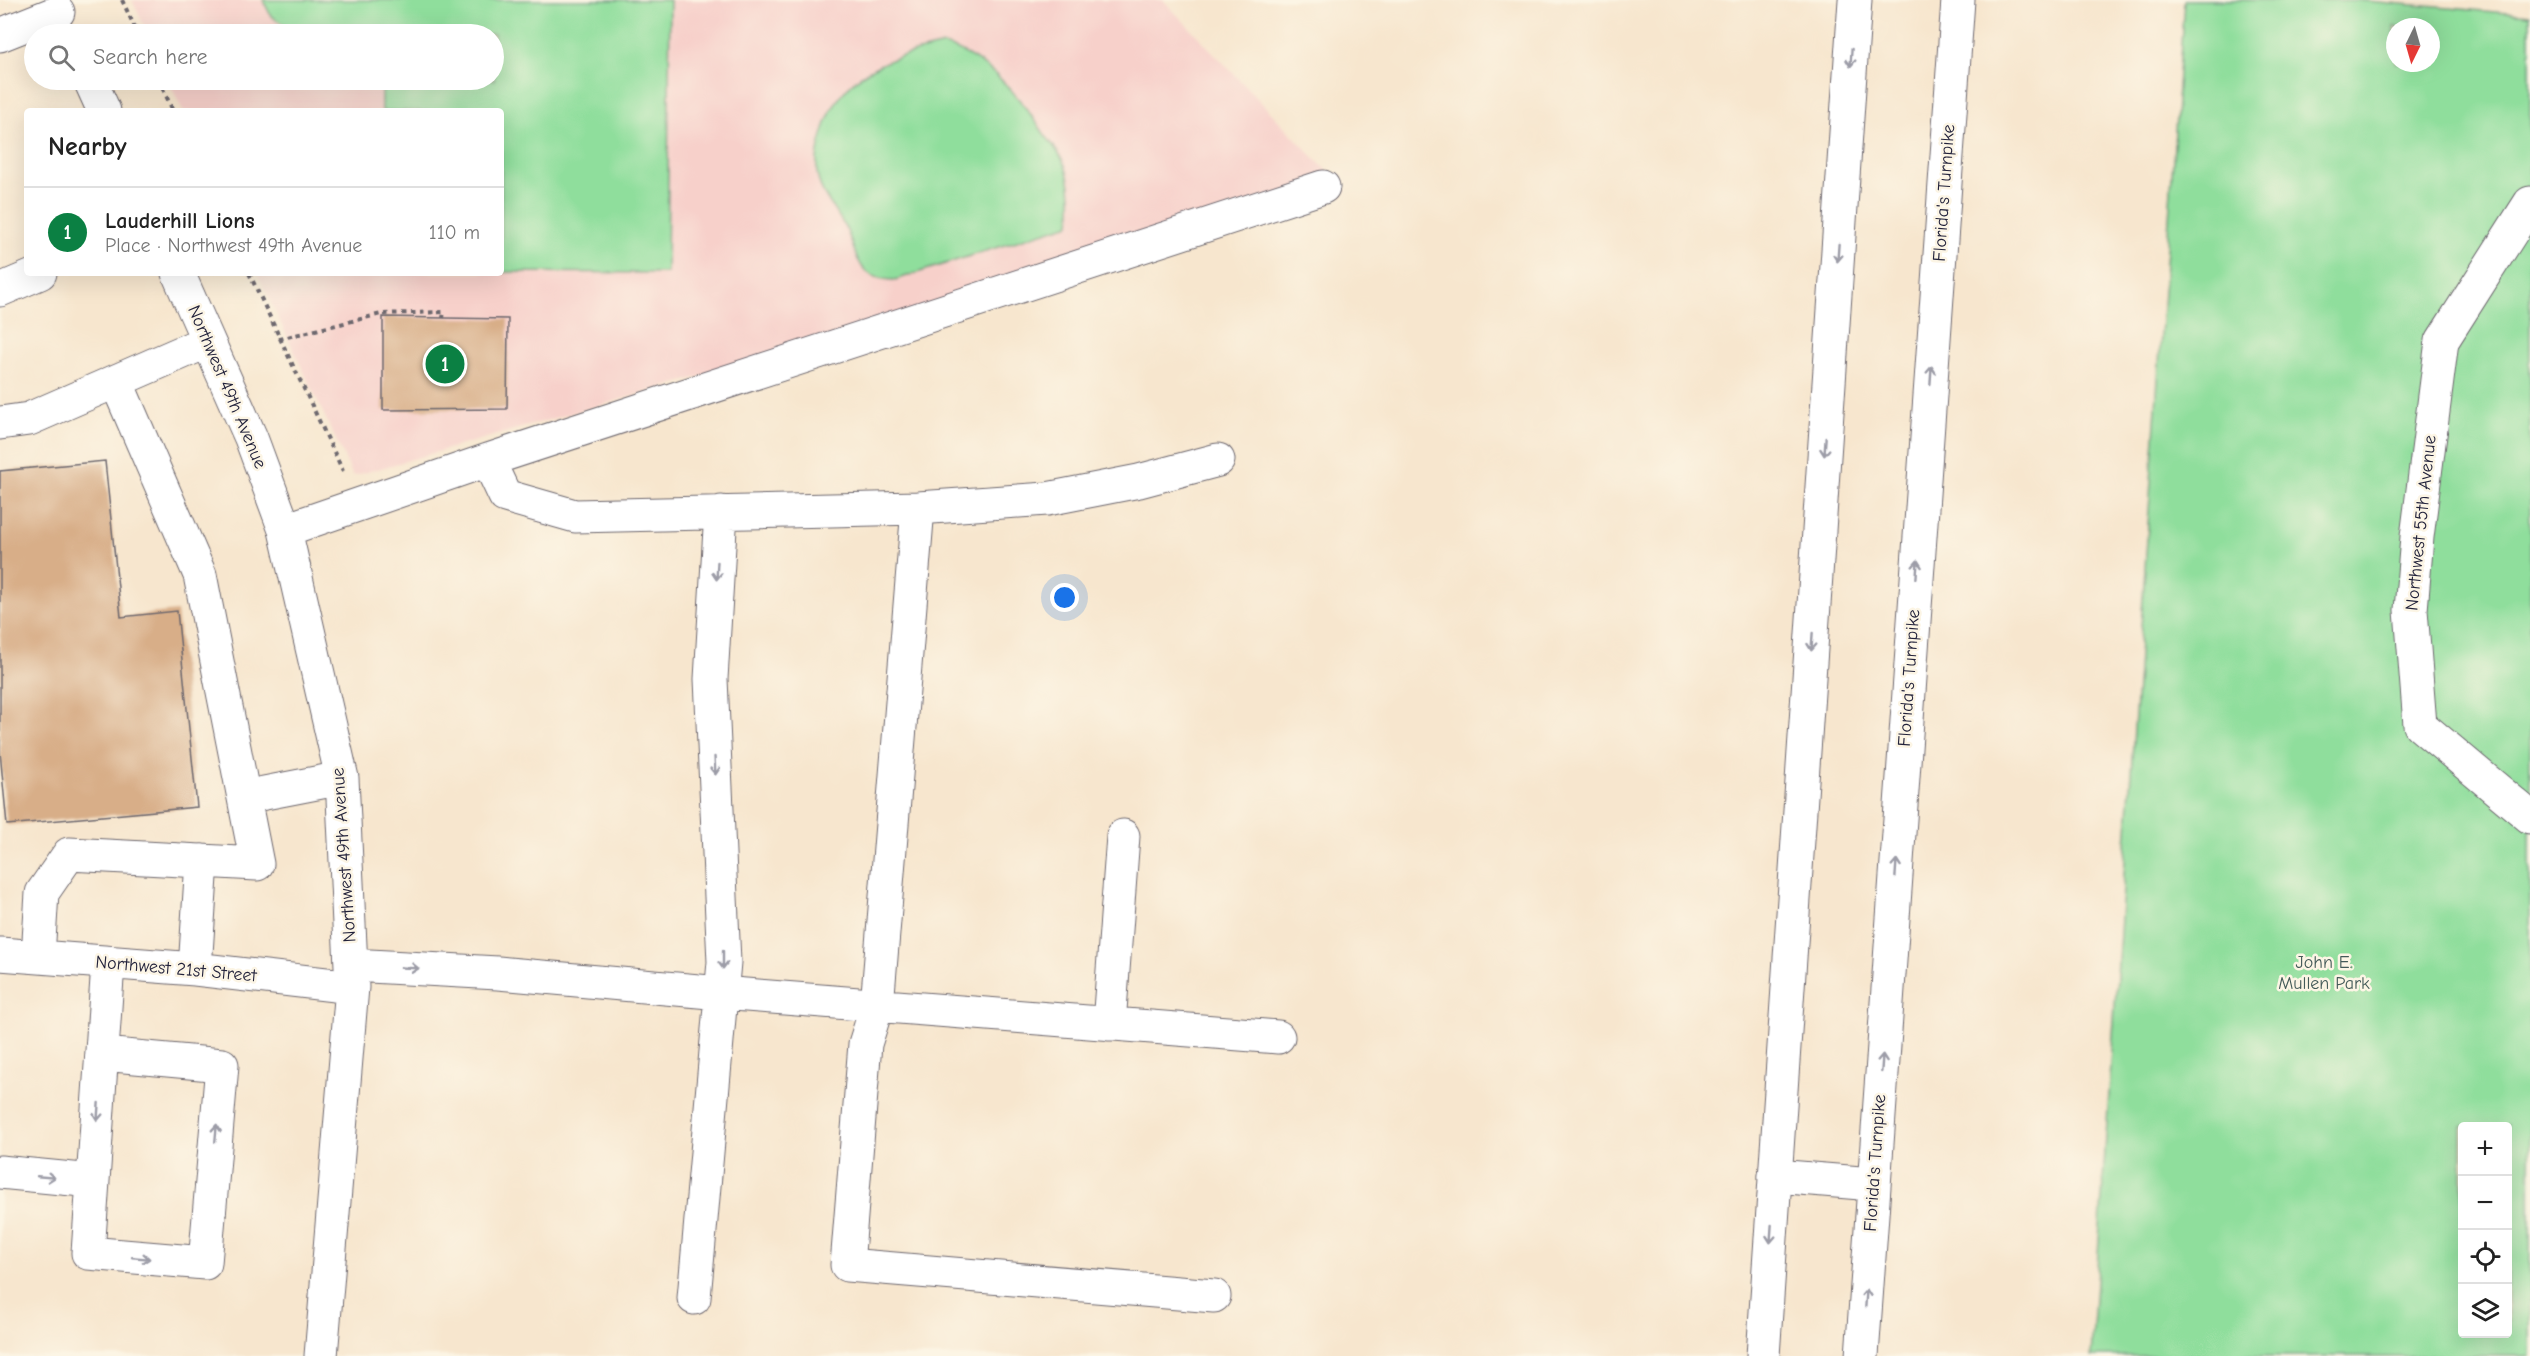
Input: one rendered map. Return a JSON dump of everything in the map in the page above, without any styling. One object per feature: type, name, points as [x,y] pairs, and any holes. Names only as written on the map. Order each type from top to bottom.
[{"type":"main road","points":[[1763,1356],[1856,0]]},
{"type":"main road","name":"Florida's Turnpike","points":[[1862,1356],[1958,0]]},
{"type":"main road","points":[[33,24],[60,15]]},
{"type":"main road","points":[[0,35],[24,27]]},
{"type":"main road","points":[[95,90],[103,108]]},
{"type":"main road","points":[[285,530],[488,459],[1323,187]]},
{"type":"main road","name":"Northwest 55th Avenue","points":[[2530,203],[2442,341],[2417,537],[2411,610],[2420,725],[2530,817]]},
{"type":"main road","points":[[0,290],[33,276]]},
{"type":"main road","name":"Northwest 49th Avenue","points":[[179,276],[251,438],[285,530],[342,778],[352,976],[321,1356]]},
{"type":"main road","points":[[0,423],[29,419],[208,341]]},
{"type":"main road","points":[[38,956],[42,893],[69,854],[257,864],[200,575],[116,381]]},
{"type":"main road","points":[[488,459],[505,496],[575,516],[918,508],[1047,498],[1139,481],[1218,460]]},
{"type":"main road","points":[[918,508],[877,1006],[865,1044],[846,1265],[1214,1296]]},
{"type":"main road","points":[[694,1298],[724,962],[711,679],[721,513]]},
{"type":"main road","points":[[244,797],[342,778]]},
{"type":"main road","points":[[1109,1024],[1123,836]]},
{"type":"main road","points":[[195,969],[202,861]]},
{"type":"main road","points":[[0,954],[0,959]]},
{"type":"main road","name":"Northwest 21st Street","points":[[0,954],[108,964],[352,976],[498,972],[877,1006],[1278,1037]]},
{"type":"main road","points":[[103,1054],[222,1065],[205,1263],[88,1253],[108,964]]},
{"type":"main road","points":[[0,1172],[93,1181]]},
{"type":"main road","points":[[1775,1176],[1873,1184]]},
{"type":"path","points":[[122,0],[133,24]]},
{"type":"path","points":[[164,90],[172,108]]},
{"type":"path","points":[[250,276],[357,505]]},
{"type":"path","points":[[279,339],[381,314],[444,312],[443,318]]},
{"type":"shaded area","points":[[132,0],[1163,0],[1347,192],[353,476],[258,276],[504,276],[504,108],[182,108],[173,90],[504,90],[504,24],[143,24]]},
{"type":"green space","points":[[263,0],[670,0],[667,273],[504,272],[504,108],[382,108],[382,90],[504,90],[504,24],[283,24],[271,16]]},
{"type":"green space","name":"John E. Mullen Park","points":[[2184,0],[2355,0],[2530,15],[2530,1356],[2091,1356]]},
{"type":"green space","points":[[944,45],[976,59],[1002,81],[1025,106],[1061,157],[1069,180],[1070,224],[895,280],[883,279],[867,272],[862,266],[844,224],[823,192],[817,166],[820,141],[832,109],[856,80],[887,62]]},
{"type":"building","points":[[383,317],[508,319],[507,409],[383,410]]},
{"type":"building","points":[[105,461],[121,617],[177,611],[197,807],[7,825],[0,752],[0,471]]},
{"type":"place","name":"Lauderhill Lions","points":[[445,364]]}]
